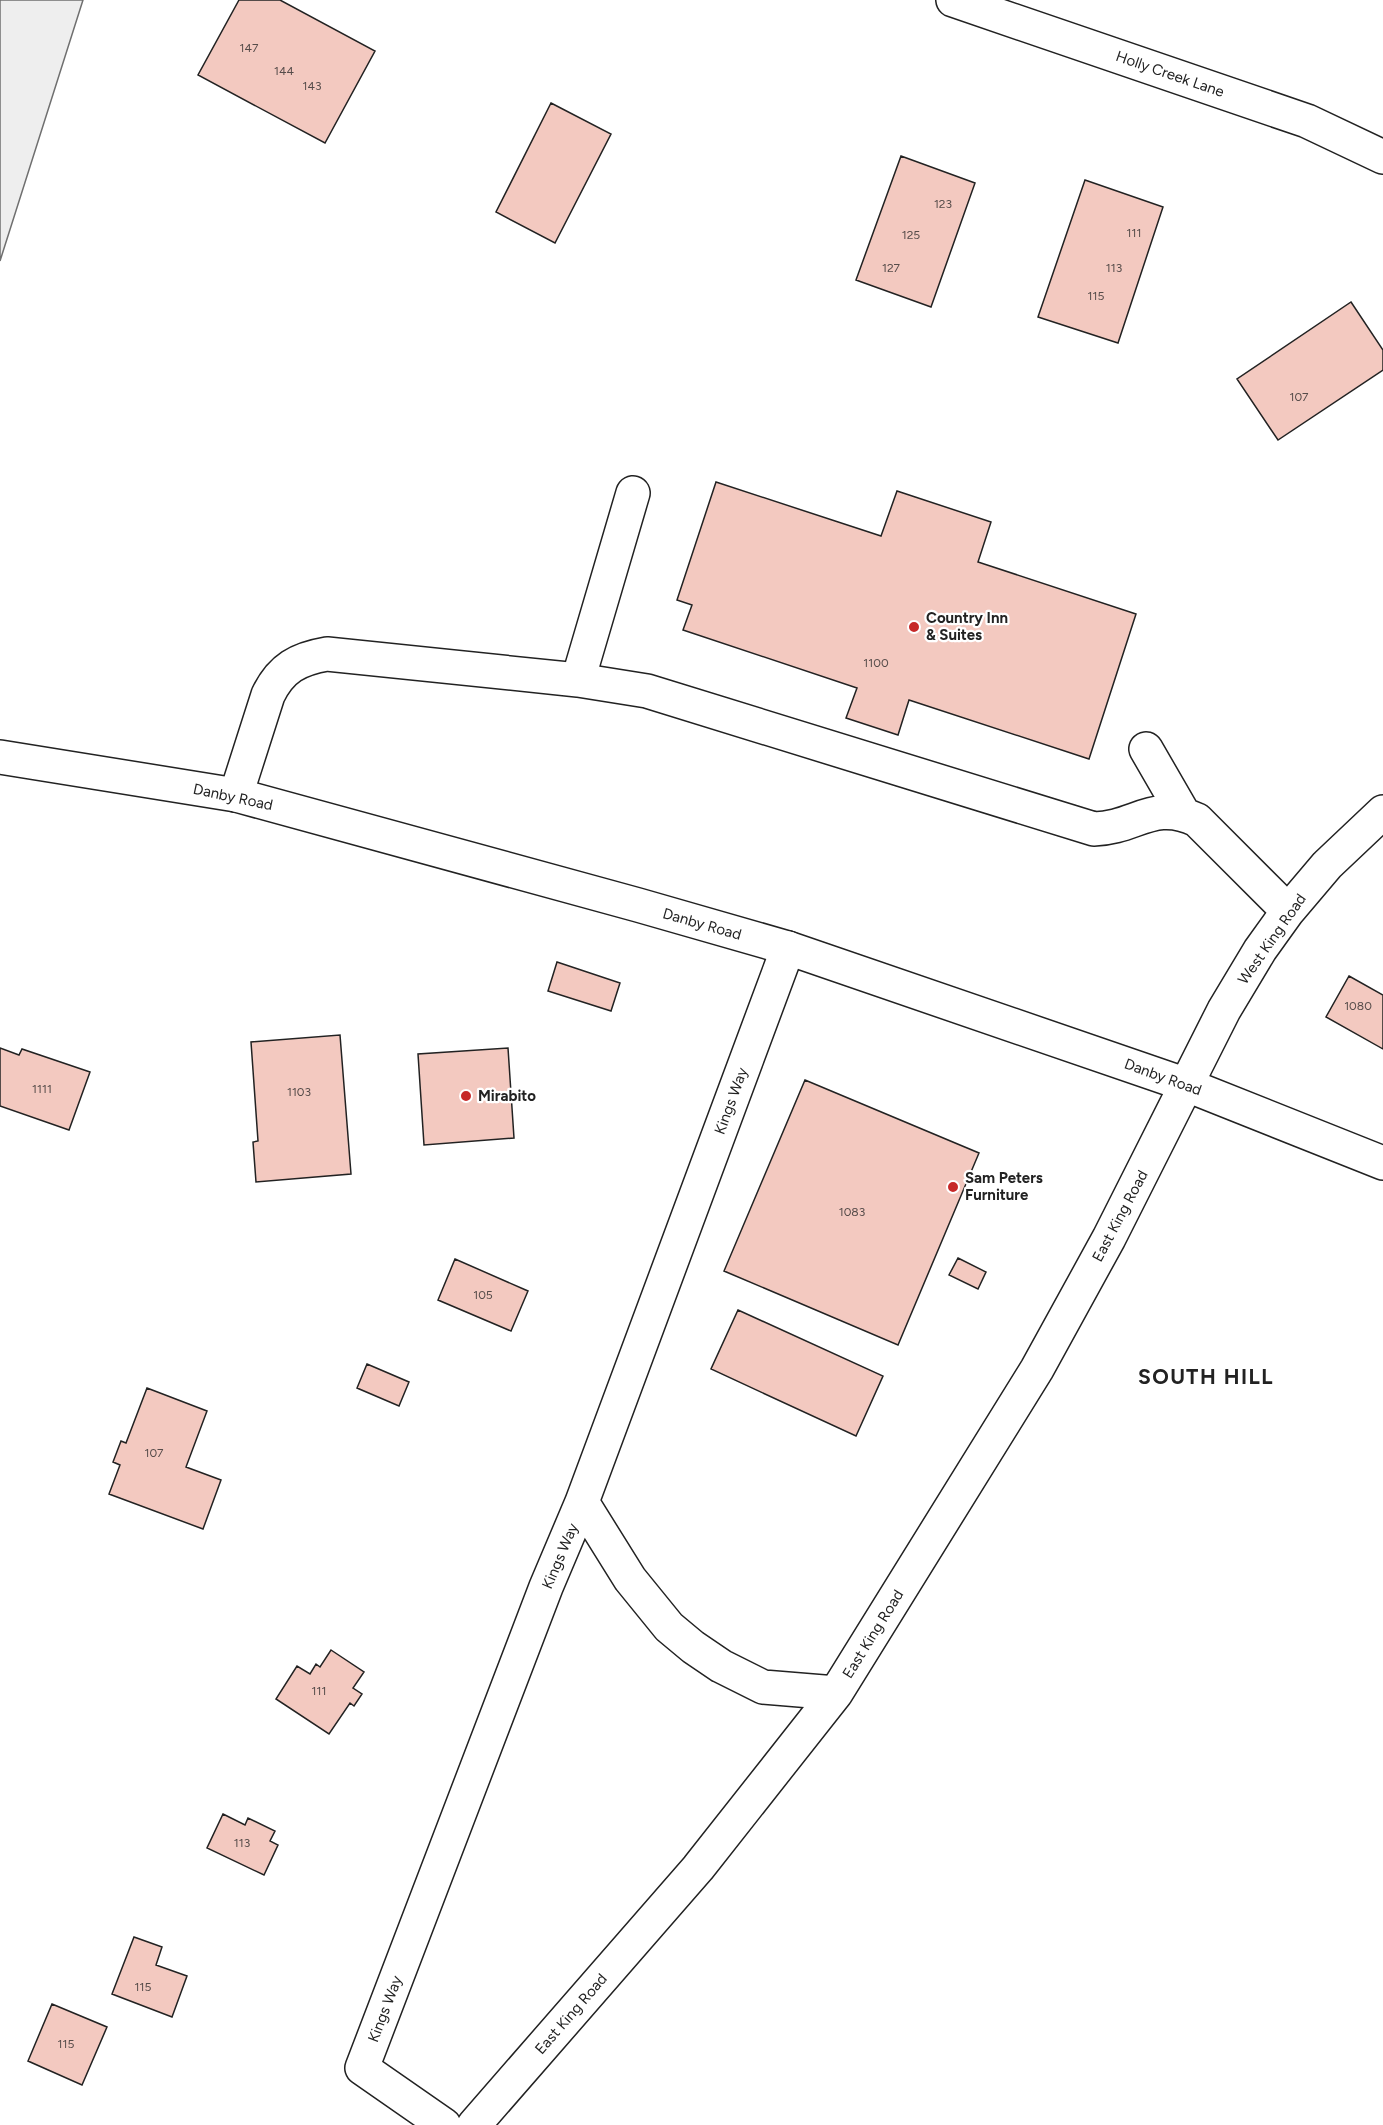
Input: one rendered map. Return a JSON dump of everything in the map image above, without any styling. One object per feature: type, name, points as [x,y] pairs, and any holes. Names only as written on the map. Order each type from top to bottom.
[{"type":"street","name":"Holly Creek Lane","points":[[953,0],[1307,122],[1383,158]]},
{"type":"street","points":[[578,680],[633,493]]},
{"type":"street","points":[[236,795],[273,684],[280,674],[310,657],[327,654],[578,680],[646,691],[1094,829],[1114,827],[1157,812],[1183,813],[1197,820],[1288,911]]},
{"type":"street","points":[[1146,749],[1183,813]]},
{"type":"street","name":"Danby Road","points":[[0,758],[236,795],[788,948],[1187,1085],[1383,1163]]},
{"type":"street","name":"West King Road","points":[[1187,1085],[1224,1010],[1260,950],[1288,911],[1327,866],[1383,812]]},
{"type":"street","name":"Kings Way","points":[[444,2125],[362,2068],[546,1587],[582,1502],[788,948]]},
{"type":"street","name":"East King Road","points":[[474,2125],[698,1868],[836,1693],[1037,1369],[1109,1239],[1187,1085]]},
{"type":"street","points":[[582,1502],[630,1580],[669,1627],[693,1647],[721,1666],[763,1687],[836,1693]]},
{"type":"shaded area","points":[[0,0],[83,0],[0,261]]},
{"type":"building","points":[[239,0],[280,0],[375,51],[325,143],[198,75]]},
{"type":"building","points":[[551,103],[611,134],[555,243],[496,212]]},
{"type":"building","points":[[901,156],[975,183],[931,307],[856,280]]},
{"type":"building","points":[[1085,180],[1163,207],[1118,343],[1038,317]]},
{"type":"building","points":[[1351,302],[1383,350],[1383,370],[1278,440],[1237,379]]},
{"type":"building","points":[[716,482],[881,536],[897,491],[991,522],[978,562],[1136,614],[1089,759],[909,700],[898,735],[846,718],[857,688],[683,630],[692,605],[677,600]]},
{"type":"building","points":[[557,962],[620,983],[611,1011],[548,991]]},
{"type":"building","points":[[1349,976],[1383,995],[1383,1049],[1326,1017]]},
{"type":"building","points":[[340,1035],[351,1174],[256,1182],[253,1142],[258,1141],[251,1042]]},
{"type":"building","points":[[0,1048],[19,1055],[22,1049],[90,1072],[69,1130],[0,1106]]},
{"type":"building","name":"Mirabito","points":[[508,1048],[514,1138],[424,1145],[418,1054]]},
{"type":"building","points":[[805,1080],[979,1153],[898,1345],[724,1271]]},
{"type":"building","points":[[958,1258],[986,1272],[978,1289],[949,1275]]},
{"type":"building","points":[[455,1259],[528,1291],[511,1331],[438,1300]]},
{"type":"building","points":[[738,1310],[883,1376],[856,1436],[711,1369]]},
{"type":"building","points":[[367,1364],[409,1382],[399,1406],[357,1388]]},
{"type":"building","points":[[147,1388],[207,1411],[186,1467],[221,1480],[203,1529],[109,1494],[120,1465],[113,1462],[121,1441],[126,1443]]},
{"type":"building","points":[[331,1650],[364,1672],[353,1688],[362,1694],[354,1706],[350,1703],[329,1734],[276,1699],[297,1666],[310,1674],[316,1664],[320,1667]]},
{"type":"building","points":[[223,1814],[245,1825],[248,1818],[275,1831],[270,1841],[278,1845],[264,1875],[207,1848]]},
{"type":"building","points":[[134,1937],[162,1947],[156,1965],[187,1976],[172,2017],[112,1994]]},
{"type":"building","points":[[52,2004],[107,2027],[82,2085],[28,2061]]},
{"type":"place","name":"Country Inn & Suites","points":[[914,627]]},
{"type":"place","name":"Mirabito","points":[[466,1096]]},
{"type":"place","name":"Sam Peters Furniture","points":[[953,1187]]},
{"type":"district","name":"SOUTH HILL","points":[[1206,1376]]}]
